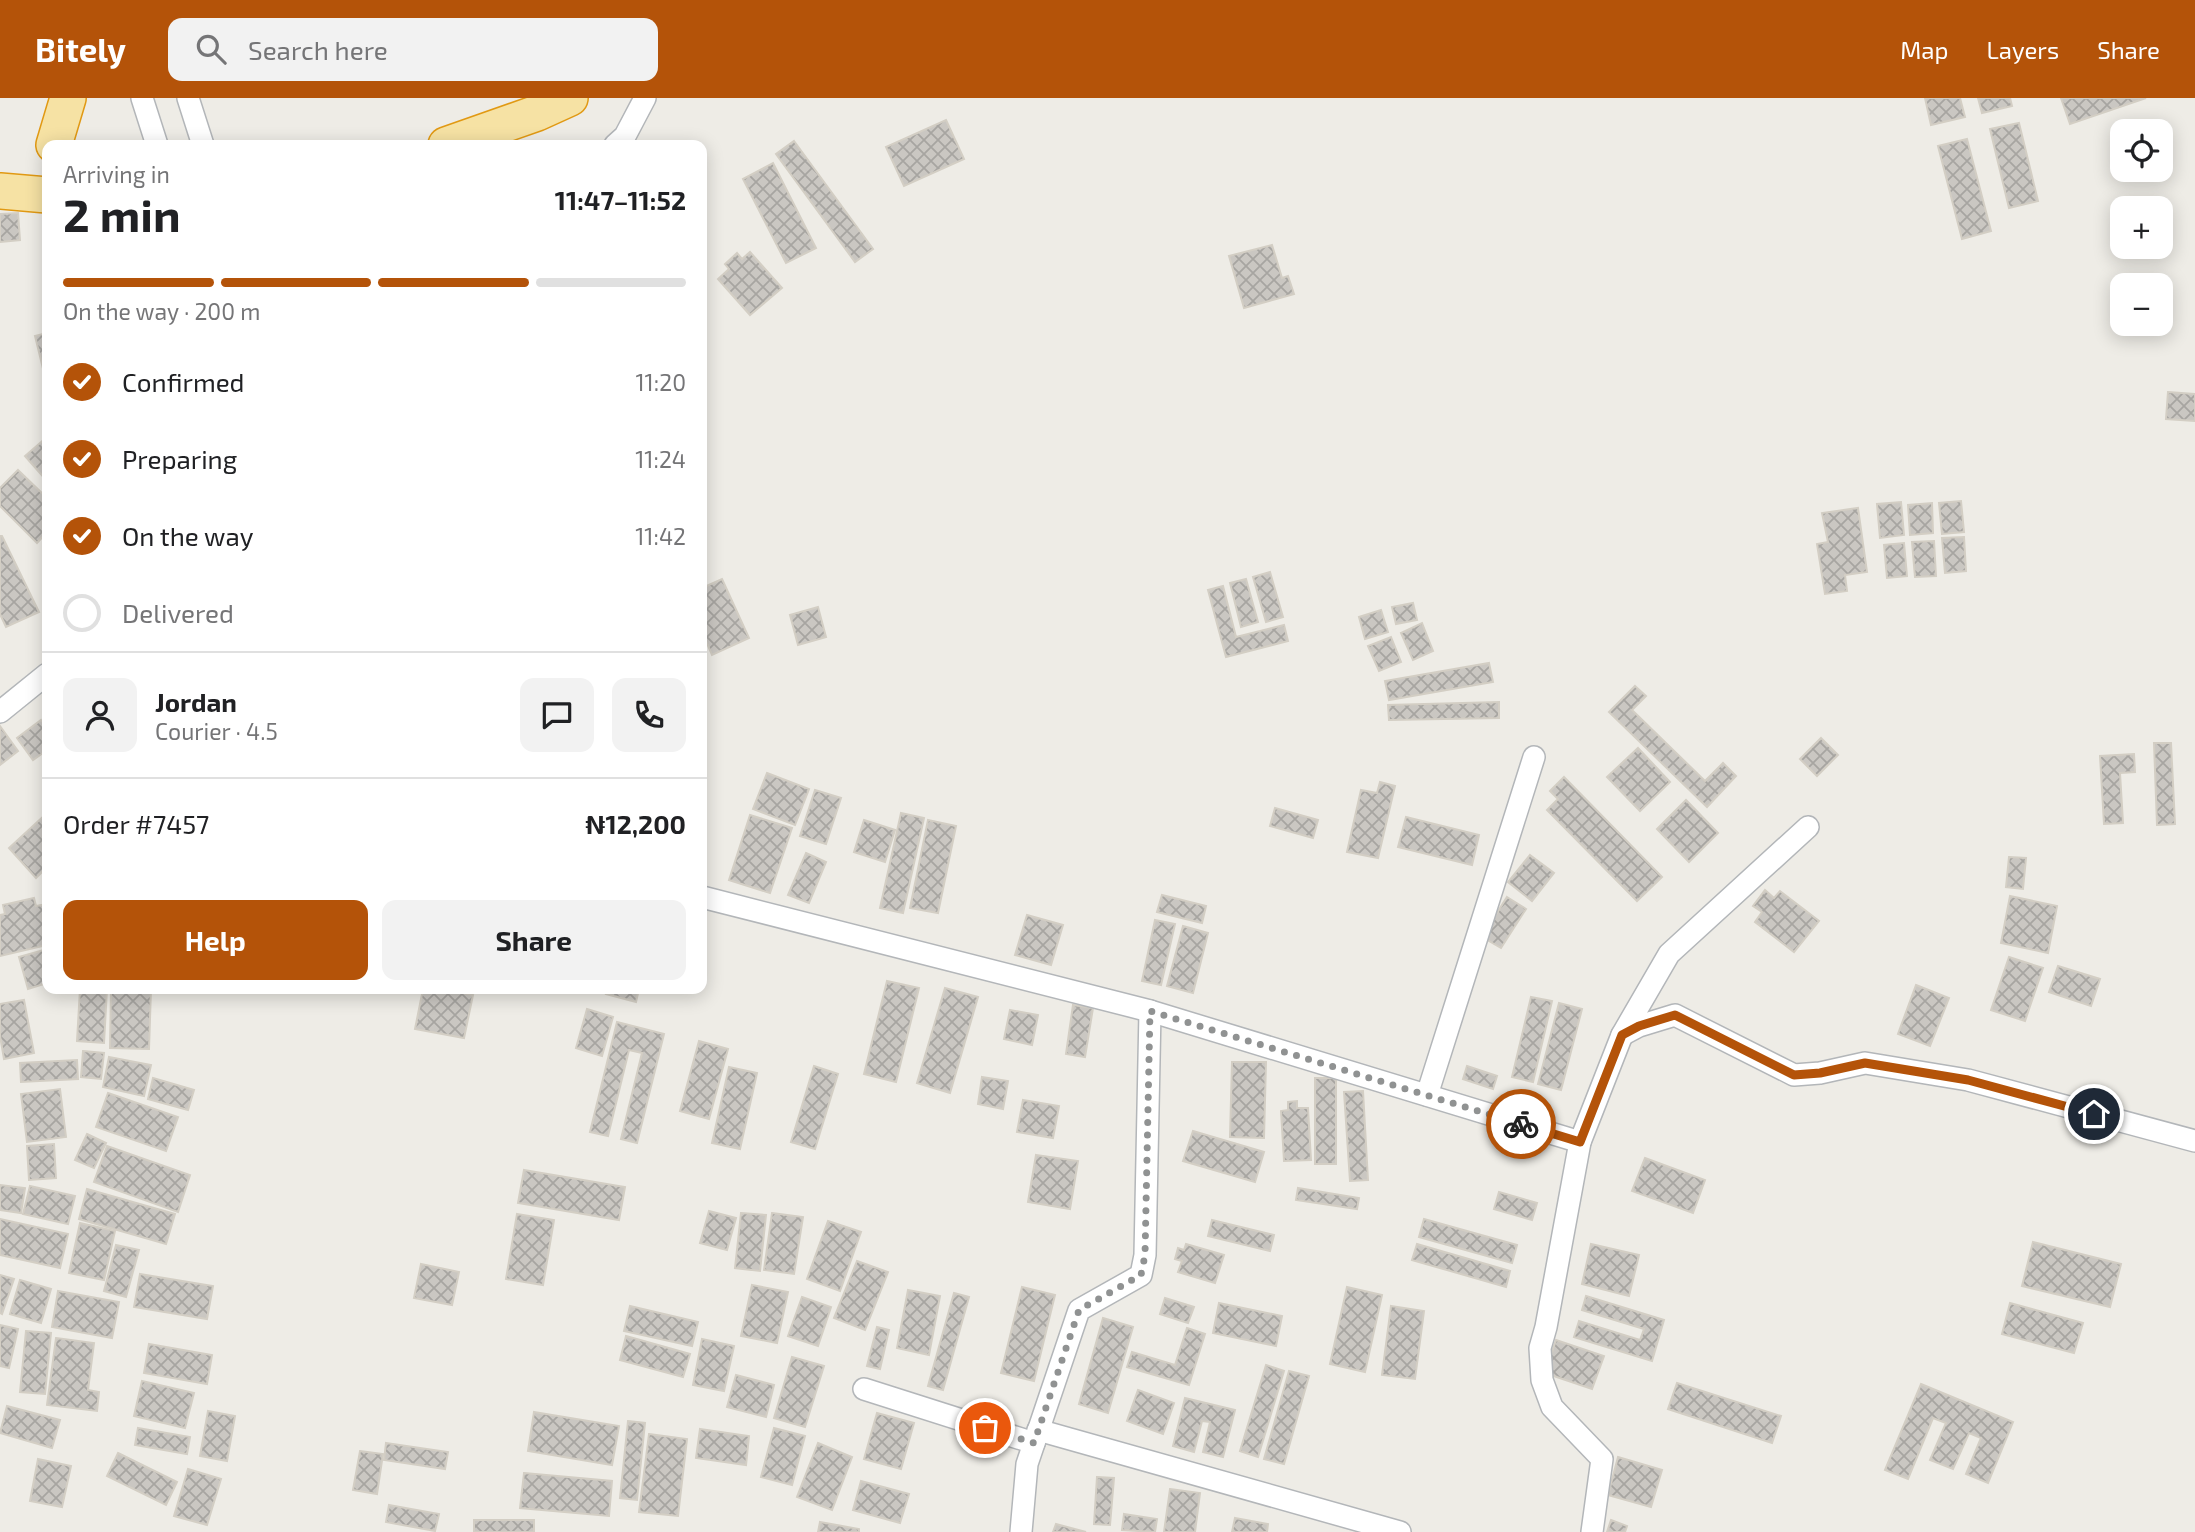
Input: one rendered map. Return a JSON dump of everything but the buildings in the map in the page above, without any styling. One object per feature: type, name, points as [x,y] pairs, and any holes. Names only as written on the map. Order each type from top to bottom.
[{"type":"highway","points":[[55,140],[68,98]]},
{"type":"highway","points":[[460,140],[537,113],[570,98]]},
{"type":"highway","points":[[0,191],[42,186]]},
{"type":"street","points":[[142,98],[155,140]]},
{"type":"street","points":[[188,98],[201,140]]},
{"type":"street","points":[[621,140],[645,98]]},
{"type":"street","points":[[0,712],[42,678]]},
{"type":"street","points":[[1427,1096],[1535,757]]},
{"type":"street","points":[[1592,1532],[1602,1459],[1552,1407],[1542,1380],[1540,1348],[1580,1142],[1622,1035],[1670,954],[1808,827]]},
{"type":"street","points":[[707,898],[1150,1011],[1580,1142]]},
{"type":"street","points":[[1021,1532],[1027,1464],[1079,1310],[1141,1275],[1145,1255],[1150,1011]]},
{"type":"street","points":[[1622,1035],[1639,1026],[1675,1015],[1794,1075],[1820,1073],[1865,1063],[1968,1080],[2195,1141]]},
{"type":"street","points":[[864,1389],[1400,1532]]},
{"type":"way so far","points":[[985,1428],[1034,1443],[1079,1310],[1141,1275],[1145,1255],[1150,1011],[1521,1124]]},
{"type":"route","points":[[1521,1124],[1580,1142],[1622,1035],[1639,1026],[1675,1015],[1794,1075],[1820,1073],[1865,1063],[1968,1080],[2094,1114]]}]
